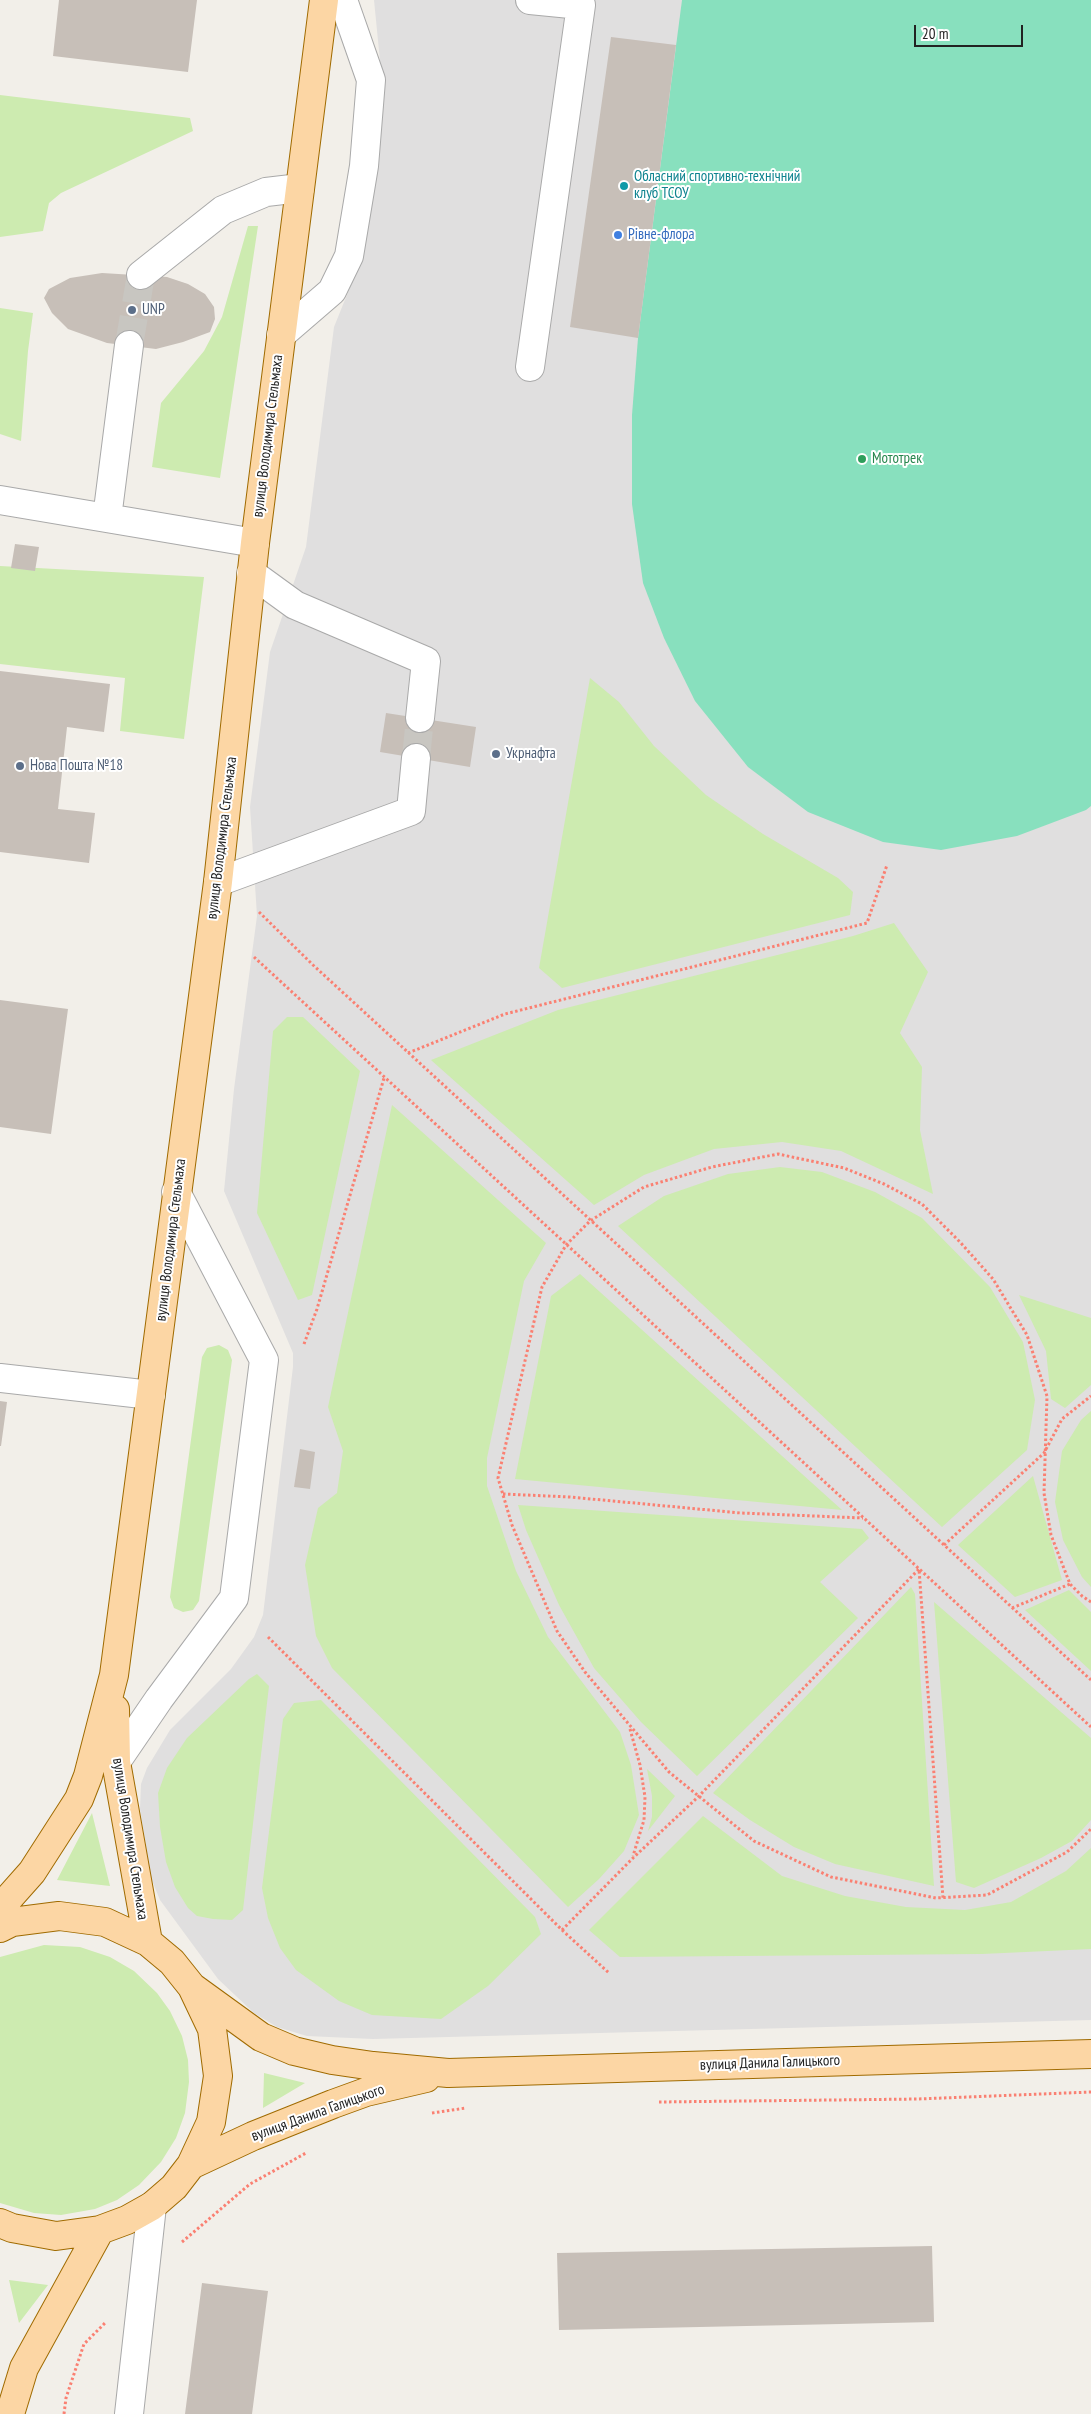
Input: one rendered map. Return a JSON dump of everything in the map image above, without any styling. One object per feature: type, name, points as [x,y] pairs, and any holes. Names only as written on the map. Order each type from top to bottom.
[{"type":"main road","name":"вулиця Володимира Стельмаха","points":[[0,1908],[32,1872],[79,1799],[88,1776],[114,1675],[218,882],[254,543],[324,0]]},
{"type":"main road","name":"вулиця Володимира Стельмаха","points":[[114,1675],[116,1762],[148,1942]]},
{"type":"main road","points":[[0,1928],[12,1922],[59,1916],[105,1922],[148,1942],[172,1962],[192,1987],[212,2029],[218,2076],[212,2122],[192,2165],[174,2187],[152,2206],[127,2220],[100,2230],[56,2236],[12,2228],[0,2223]]},
{"type":"main road","name":"вулиця Данила Галицького","points":[[192,1987],[261,2037],[294,2051],[365,2065],[448,2073],[1091,2054]]},
{"type":"main road","name":"вулиця Данила Галицького","points":[[192,2165],[254,2136],[366,2092],[448,2073]]},
{"type":"main road","points":[[10,2414],[24,2368],[100,2230]]},
{"type":"lane","points":[[281,335],[332,291],[349,256],[364,166],[371,80],[344,0]]},
{"type":"lane","points":[[530,0],[581,5],[530,367]]},
{"type":"lane","points":[[141,275],[223,210],[266,192],[300,188]]},
{"type":"lane","points":[[107,518],[129,346]]},
{"type":"lane","points":[[0,500],[254,543]]},
{"type":"lane","points":[[251,573],[295,605],[426,662],[420,718]]},
{"type":"lane","points":[[218,882],[411,811],[416,758]]},
{"type":"lane","points":[[116,1762],[159,1699],[234,1598],[264,1360],[176,1192]]},
{"type":"lane","points":[[0,1378],[151,1395]]},
{"type":"lane","points":[[129,2414],[152,2206]]},
{"type":"path","points":[[408,1053],[505,1014],[867,923],[887,865]]},
{"type":"path","points":[[259,912],[408,1053],[1091,1680]]},
{"type":"path","points":[[254,957],[1091,1727]]},
{"type":"path","points":[[304,1344],[317,1309],[384,1078]]},
{"type":"path","points":[[1091,1602],[1070,1584],[1051,1535],[1044,1493],[1046,1396],[1027,1335],[993,1279],[922,1204],[891,1188],[844,1168],[778,1154],[712,1167],[644,1187],[590,1221],[566,1245],[542,1286],[498,1478],[512,1525],[557,1631],[585,1672],[669,1772],[754,1841],[831,1878],[943,1898],[987,1895],[1067,1852],[1091,1829]]},
{"type":"path","points":[[944,1545],[1044,1453],[1062,1420],[1091,1396]]},
{"type":"path","points":[[503,1494],[570,1497],[742,1514],[863,1518]]},
{"type":"path","points":[[562,1930],[633,1858],[698,1797],[919,1569]]},
{"type":"path","points":[[919,1569],[943,1898]]},
{"type":"path","points":[[1012,1608],[1070,1584]]},
{"type":"path","points":[[268,1637],[562,1930],[609,1973]]},
{"type":"path","points":[[629,1726],[640,1764],[645,1797],[644,1820],[633,1858]]},
{"type":"path","points":[[653,2102],[918,2099],[1091,2092]]},
{"type":"path","points":[[428,2113],[467,2107]]},
{"type":"path","points":[[180,2244],[250,2184],[308,2152]]},
{"type":"shaded area","points":[[374,0],[1091,0],[1091,2020],[373,2039],[307,2036],[277,2027],[254,2013],[218,1979],[160,1900],[151,1878],[140,1809],[141,1784],[147,1768],[170,1730],[231,1669],[254,1637],[263,1615],[293,1367],[293,1353],[224,1191],[234,1089],[257,916],[250,807],[270,652],[306,547],[334,327],[361,260],[383,91]]},
{"type":"green space","name":"Мототрек","points":[[682,0],[1091,0],[1091,806],[1086,810],[1017,836],[941,850],[883,842],[808,812],[748,767],[695,701],[664,638],[643,583],[632,504],[632,415],[638,338]]},
{"type":"green space","points":[[0,95],[190,118],[193,131],[61,193],[49,203],[43,231],[0,237]]},
{"type":"green space","points":[[248,226],[258,226],[220,478],[152,467],[161,403],[204,351],[222,317]]},
{"type":"green space","points":[[0,308],[33,313],[21,441],[0,434]]},
{"type":"green space","points":[[0,566],[204,577],[184,739],[120,731],[125,678],[0,664]]},
{"type":"green space","points":[[590,678],[619,702],[654,746],[706,795],[763,834],[838,878],[853,892],[850,915],[562,988],[539,968]]},
{"type":"green space","points":[[894,923],[928,972],[900,1033],[922,1067],[920,1130],[933,1194],[841,1151],[782,1142],[714,1149],[644,1175],[594,1205],[431,1060],[558,1010],[853,936]]},
{"type":"green space","points":[[287,1017],[303,1017],[360,1071],[312,1295],[298,1300],[257,1213],[273,1031]]},
{"type":"green space","points":[[392,1105],[546,1243],[524,1281],[487,1458],[487,1486],[516,1571],[548,1637],[620,1732],[631,1765],[639,1815],[624,1851],[599,1879],[568,1907],[332,1668],[316,1636],[305,1565],[318,1508],[337,1493],[343,1451],[328,1407]]},
{"type":"green space","points":[[780,1167],[822,1172],[875,1192],[922,1218],[990,1287],[1023,1342],[1035,1400],[1027,1450],[942,1527],[618,1226],[664,1196],[728,1174]]},
{"type":"green space","points":[[580,1274],[842,1510],[515,1479],[551,1296]]},
{"type":"green space","points":[[1019,1295],[1091,1318],[1091,1385],[1065,1408],[1051,1399],[1046,1351]]},
{"type":"green space","points":[[219,1345],[228,1350],[232,1360],[199,1601],[193,1610],[183,1612],[174,1608],[170,1597],[202,1357],[207,1348]]},
{"type":"green space","points":[[1091,1411],[1091,1587],[1082,1577],[1063,1540],[1055,1502],[1062,1451],[1081,1420]]},
{"type":"green space","points":[[1033,1476],[1062,1580],[1015,1597],[958,1545]]},
{"type":"green space","points":[[518,1505],[862,1529],[869,1538],[820,1582],[858,1618],[697,1776],[641,1722],[594,1668],[559,1605],[526,1530]]},
{"type":"green space","points":[[911,1587],[915,1594],[934,1886],[835,1864],[794,1847],[750,1820],[713,1793]]},
{"type":"green space","points":[[1069,1590],[1091,1612],[1091,1671],[1025,1610]]},
{"type":"green space","points":[[934,1602],[1091,1738],[1091,1820],[1072,1841],[1041,1858],[974,1888],[956,1882]]},
{"type":"green space","points":[[257,1674],[269,1686],[243,1910],[232,1920],[197,1916],[188,1908],[175,1887],[166,1862],[160,1827],[158,1793],[167,1768],[187,1738],[249,1679]]},
{"type":"green space","points":[[321,1700],[535,1917],[541,1934],[488,1986],[441,2019],[372,2015],[339,2001],[296,1970],[280,1948],[268,1918],[262,1888],[283,1719],[294,1703]]},
{"type":"green space","points":[[647,1769],[675,1796],[648,1831],[652,1817],[652,1796]]},
{"type":"green space","points":[[92,1813],[110,1886],[57,1880]]},
{"type":"green space","points":[[703,1816],[782,1876],[845,1896],[906,1907],[965,1910],[1011,1902],[1066,1871],[1091,1848],[1091,1949],[982,1954],[620,1957],[589,1930]]},
{"type":"green space","points":[[44,1945],[80,1947],[110,1957],[134,1971],[157,1993],[170,2011],[182,2036],[188,2060],[189,2082],[185,2113],[176,2138],[161,2162],[139,2185],[117,2200],[95,2209],[61,2215],[34,2213],[0,2203],[0,1957]]},
{"type":"green space","points":[[264,2073],[305,2083],[263,2108]]},
{"type":"green space","points":[[9,2280],[48,2285],[19,2323]]},
{"type":"building","points":[[59,0],[197,0],[188,72],[53,56]]},
{"type":"building","name":"Обласний спортивно-технічний клуб ТСОУ","points":[[611,37],[676,45],[638,338],[570,327]]},
{"type":"building","name":"UNP","points":[[102,273],[167,277],[188,284],[205,294],[214,307],[215,319],[210,332],[156,349],[107,343],[68,329],[52,313],[44,298],[49,289],[70,278]]},
{"type":"building","points":[[15,544],[39,547],[35,571],[11,568]]},
{"type":"building","points":[[0,671],[110,684],[104,732],[67,727],[58,809],[95,813],[89,863],[0,852]]},
{"type":"building","points":[[386,713],[476,727],[470,767],[380,752]]},
{"type":"building","points":[[0,1000],[68,1009],[51,1134],[0,1127]]},
{"type":"building","points":[[0,1401],[7,1402],[1,1446],[0,1446]]},
{"type":"building","points":[[300,1449],[315,1452],[310,1489],[294,1487]]},
{"type":"building","points":[[932,2246],[934,2322],[559,2330],[557,2253]]},
{"type":"building","points":[[202,2283],[268,2291],[252,2414],[185,2414]]},
{"type":"tunnel","points":[[129,345],[141,275]]},
{"type":"tunnel","points":[[416,758],[420,718]]},
{"type":"place","name":"Обласний спортивно-технічний клуб ТСОУ","points":[[624,186]]},
{"type":"place","name":"Рівне-флора","points":[[618,235]]},
{"type":"place","name":"UNP","points":[[132,310]]},
{"type":"place","name":"Мототрек","points":[[862,459]]},
{"type":"place","name":"Укрнафта","points":[[496,754]]},
{"type":"place","name":"Нова Пошта №18","points":[[20,766]]}]
